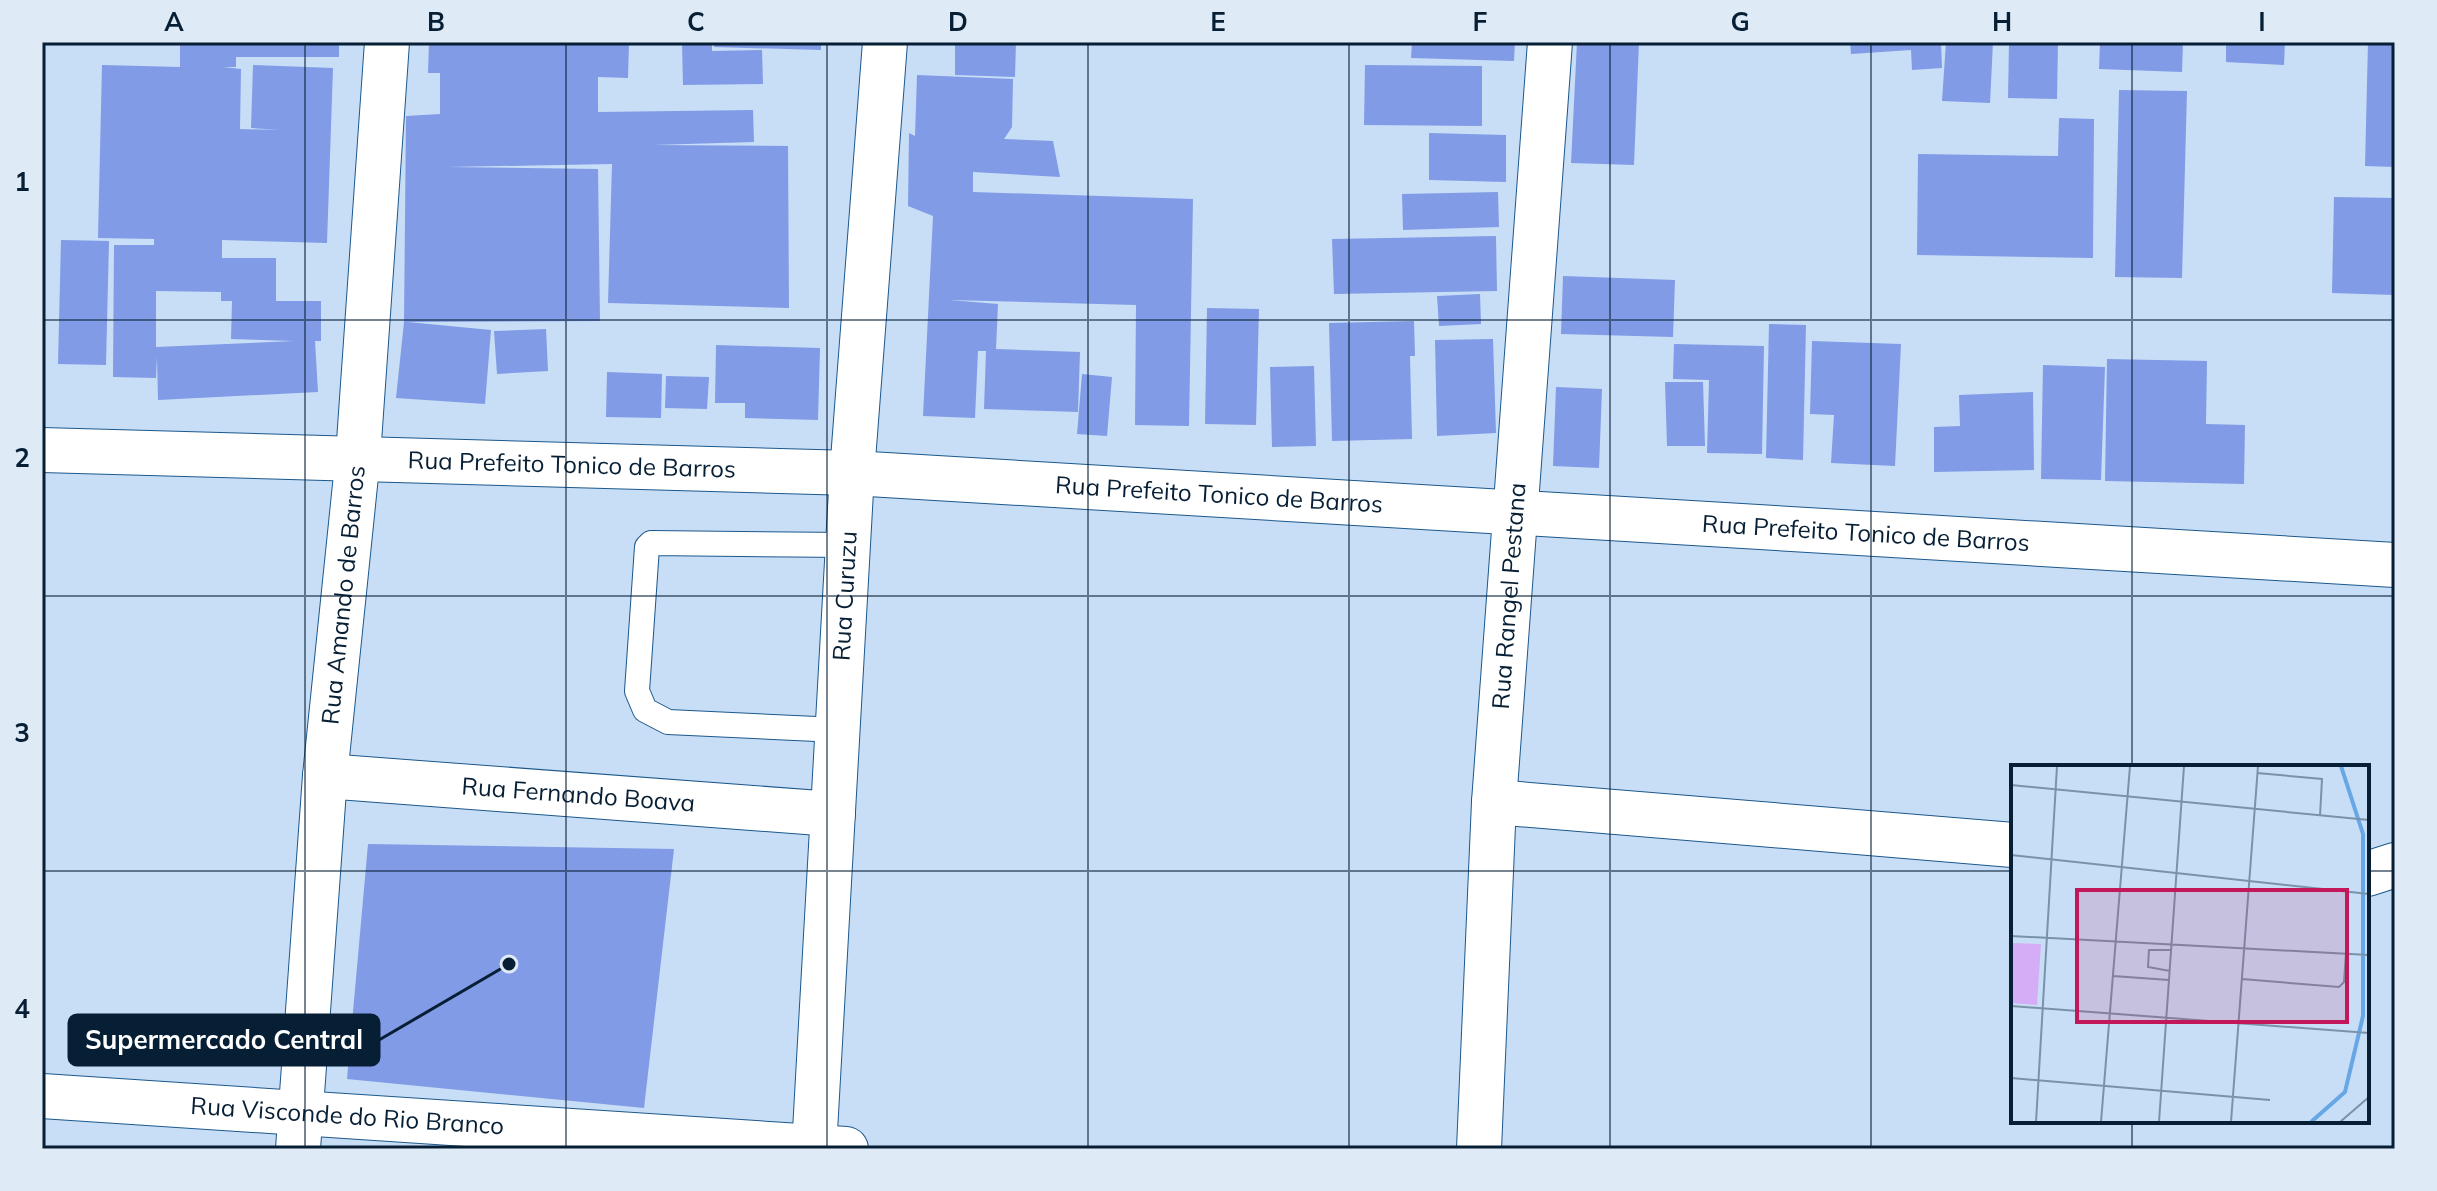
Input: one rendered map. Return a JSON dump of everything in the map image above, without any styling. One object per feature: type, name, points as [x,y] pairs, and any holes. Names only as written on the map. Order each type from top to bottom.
[{"type":"street","name":"Rua Amando de Barros","points":[[299,1132],[325,776],[358,456],[387,42]]},
{"type":"street","name":"Rua Curuzu","points":[[825,1148],[833,814],[852,473],[885,42]]},
{"type":"street","name":"Rua Rangel Pestana","points":[[1479,1149],[1494,802],[1550,42]]},
{"type":"street","name":"Rua Prefeito Tonico de Barros","points":[[42,450],[358,456],[852,473],[2395,565]]},
{"type":"street","name":"Rua Fernando Boava","points":[[325,776],[833,814]]},
{"type":"street","points":[[1494,802],[2011,845]]},
{"type":"street","points":[[2369,873],[2395,865]]},
{"type":"street","name":"Rua Visconde do Rio Branco","points":[[42,1096],[299,1132],[825,1148]]},
{"type":"lane","points":[[838,730],[668,722],[645,710],[637,691],[647,547],[651,543],[848,545]]},
{"type":"building","points":[[180,42],[339,42],[339,57],[236,57],[236,67],[223,67],[241,69],[240,129],[280,130],[251,128],[253,65],[333,68],[327,243],[222,240],[222,258],[276,258],[276,301],[321,301],[321,341],[315,341],[318,392],[158,400],[157,356],[156,378],[113,377],[114,245],[154,245],[154,239],[98,238],[102,65],[180,67]],"holes":[[[156,291],[221,292],[221,301],[232,301],[231,339],[294,341],[156,347]]]},
{"type":"building","points":[[429,42],[629,42],[628,78],[598,77],[598,112],[753,110],[754,142],[653,145],[788,146],[789,308],[608,303],[612,164],[446,167],[598,169],[600,321],[408,322],[491,330],[485,404],[396,398],[404,322],[406,116],[440,114],[440,73],[428,73]]},
{"type":"building","points":[[682,42],[712,42],[712,51],[762,50],[763,84],[683,85]]},
{"type":"building","points":[[714,42],[821,42],[821,50],[714,47]]},
{"type":"building","points":[[955,42],[1016,42],[1015,77],[955,75]]},
{"type":"building","points":[[1412,42],[1515,42],[1514,61],[1411,58]]},
{"type":"building","points":[[1577,42],[1639,42],[1634,165],[1571,163]]},
{"type":"building","points":[[1850,42],[1941,42],[1942,68],[1912,70],[1911,50],[1851,54]]},
{"type":"building","points":[[1946,42],[1993,42],[1990,103],[1942,101]]},
{"type":"building","points":[[2009,42],[2058,42],[2057,99],[2008,98]]},
{"type":"building","points":[[2100,42],[2183,42],[2182,72],[2099,69]]},
{"type":"building","points":[[2226,42],[2285,42],[2284,65],[2226,62]]},
{"type":"building","points":[[2368,42],[2395,42],[2395,167],[2365,166]]},
{"type":"building","points":[[1365,65],[1482,66],[1482,126],[1364,125]]},
{"type":"building","points":[[917,75],[1013,79],[1012,127],[1004,139],[1053,141],[1060,177],[973,172],[973,192],[1193,199],[1189,426],[1135,425],[1136,305],[949,300],[998,304],[996,349],[1080,352],[1078,412],[984,409],[986,351],[978,351],[975,418],[923,416],[933,216],[908,206],[909,133],[915,136]]},
{"type":"building","points":[[2119,90],[2187,91],[2182,278],[2115,277]]},
{"type":"building","points":[[2059,118],[2094,119],[2093,258],[1917,255],[1918,154],[2058,156]]},
{"type":"building","points":[[1429,133],[1506,135],[1506,182],[1429,180]]},
{"type":"building","points":[[1498,192],[1499,227],[1403,230],[1402,194]]},
{"type":"building","points":[[2334,197],[2395,198],[2394,295],[2332,293]]},
{"type":"building","points":[[1496,236],[1497,291],[1334,294],[1332,239]]},
{"type":"building","points":[[61,240],[109,241],[106,365],[58,364]]},
{"type":"building","points":[[1563,276],[1675,280],[1673,337],[1561,334]]},
{"type":"building","points":[[1480,294],[1481,324],[1439,326],[1437,296]]},
{"type":"building","points":[[1207,308],[1259,309],[1256,425],[1205,424]]},
{"type":"building","points":[[1414,321],[1415,356],[1410,356],[1412,439],[1332,441],[1329,323]]},
{"type":"building","points":[[1769,324],[1806,325],[1803,460],[1766,458]]},
{"type":"building","points":[[546,329],[548,371],[497,374],[494,331]]},
{"type":"building","points":[[1493,339],[1496,433],[1437,436],[1435,340]]},
{"type":"building","points":[[1812,341],[1901,344],[1895,466],[1831,463],[1834,415],[1810,414]]},
{"type":"building","points":[[1674,344],[1764,346],[1762,454],[1707,453],[1709,380],[1673,379]]},
{"type":"building","points":[[716,345],[820,348],[818,420],[745,418],[745,403],[715,403]]},
{"type":"building","points":[[2107,359],[2207,361],[2206,424],[2245,425],[2244,484],[2105,481]]},
{"type":"building","points":[[2043,365],[2105,367],[2101,480],[2041,479]]},
{"type":"building","points":[[1314,366],[1316,446],[1272,447],[1270,367]]},
{"type":"building","points":[[607,372],[662,374],[661,418],[606,417]]},
{"type":"building","points":[[1082,374],[1112,377],[1107,436],[1077,434]]},
{"type":"building","points":[[666,376],[709,377],[707,409],[665,408]]},
{"type":"building","points":[[1665,382],[1703,382],[1705,446],[1667,446]]},
{"type":"building","points":[[1556,387],[1602,389],[1599,468],[1553,466]]},
{"type":"building","points":[[2033,392],[2034,470],[1934,472],[1934,427],[1960,426],[1959,395]]},
{"type":"building","points":[[368,844],[674,849],[644,1108],[347,1079]]},
{"type":"place","name":"Supermercado Central","points":[[509,964]]}]
